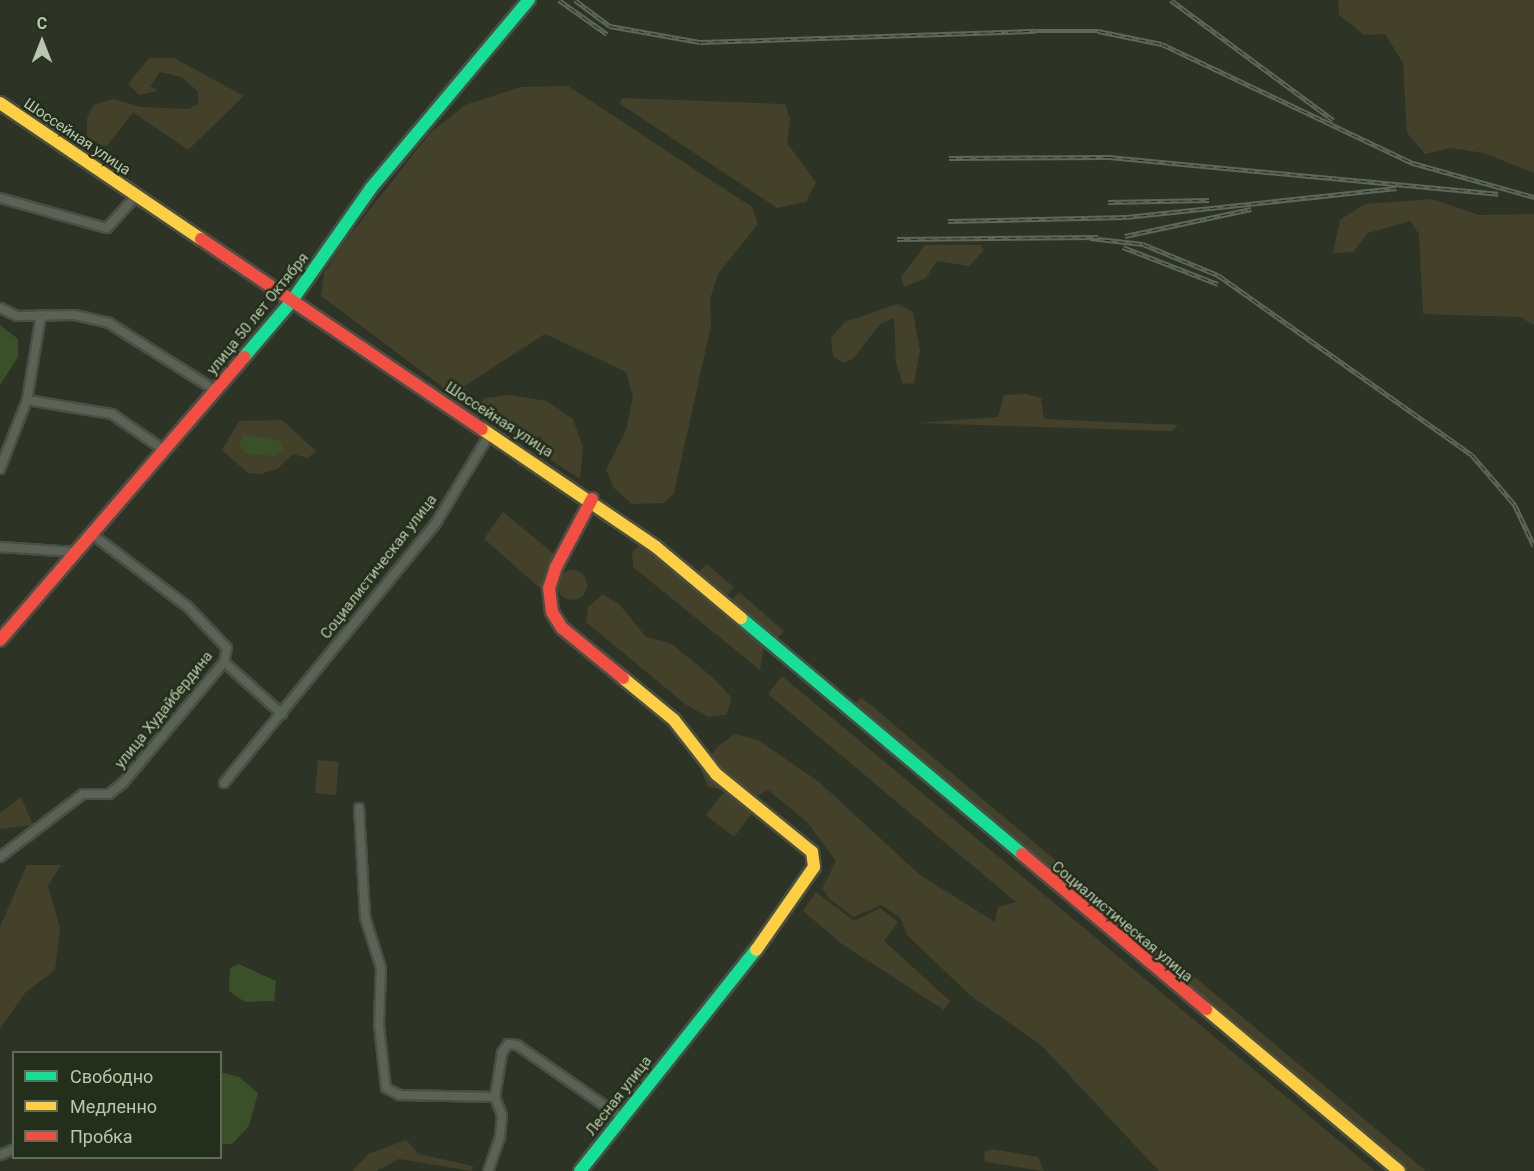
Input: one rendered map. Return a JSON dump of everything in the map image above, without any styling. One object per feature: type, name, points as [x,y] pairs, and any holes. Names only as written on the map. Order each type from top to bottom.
[{"type":"street","name":"улица 50 лет Октября","points":[[0,640],[291,302],[371,188],[529,0]]},
{"type":"street","name":"Шоссейная улица","points":[[0,104],[137,195],[291,302],[592,499],[827,693]]},
{"type":"street","name":"Шоссейная улица","points":[[0,198],[107,228],[137,195]]},
{"type":"street","points":[[0,308],[17,316],[41,315],[109,323],[215,390]]},
{"type":"street","points":[[0,469],[27,400],[41,315]]},
{"type":"street","points":[[27,400],[112,414],[164,450]]},
{"type":"street","name":"Социалистическая улица","points":[[224,783],[436,523],[491,432]]},
{"type":"street","name":"Лесная улица","points":[[580,1171],[681,1039],[793,903],[814,867],[812,852],[716,774],[674,720],[562,628],[552,612],[549,588],[556,567],[592,499]]},
{"type":"street","name":"улица Худайбердина","points":[[0,857],[83,794],[109,794],[123,783],[224,662],[227,648],[188,607],[92,534]]},
{"type":"street","points":[[0,547],[75,552]]},
{"type":"street","points":[[224,662],[282,714]]},
{"type":"street","name":"Социалистическая улица","points":[[827,693],[1399,1171]]},
{"type":"street","points":[[359,808],[365,917],[381,968],[379,1025],[386,1088],[400,1095],[495,1097]]},
{"type":"street","points":[[488,1171],[500,1137],[502,1115],[495,1097],[502,1053],[508,1044],[517,1045],[621,1118]]},
{"type":"shaded area","points":[[1338,0],[1534,0],[1534,173],[1484,153],[1451,148],[1425,154],[1407,133],[1403,63],[1385,34],[1364,35],[1339,15]]},
{"type":"shaded area","points":[[149,58],[174,58],[244,96],[188,150],[133,112],[107,146],[93,143],[87,136],[87,119],[93,105],[114,99],[140,107],[189,109],[198,104],[198,92],[182,77],[160,72],[150,86],[158,91],[139,95],[128,84]]},
{"type":"shaded area","points":[[568,86],[752,207],[758,224],[718,274],[710,299],[711,326],[674,493],[664,503],[632,504],[614,488],[606,470],[626,430],[633,397],[626,372],[545,334],[452,394],[321,296],[324,273],[342,245],[430,133],[465,105],[521,87]]},
{"type":"shaded area","points":[[622,98],[785,104],[790,119],[787,143],[816,182],[806,202],[777,208],[619,103]]},
{"type":"shaded area","points":[[1432,199],[1479,215],[1534,214],[1534,325],[1520,317],[1423,314],[1419,234],[1410,221],[1368,233],[1353,252],[1333,253],[1340,220],[1365,204]]},
{"type":"shaded area","points":[[925,245],[980,245],[984,250],[969,266],[937,261],[926,278],[904,287],[901,277]]},
{"type":"shaded area","points":[[897,304],[913,312],[920,351],[914,383],[903,384],[896,363],[894,318],[880,324],[853,359],[843,363],[833,356],[831,338],[845,322]]},
{"type":"shaded area","points":[[0,325],[18,339],[18,357],[0,385]]},
{"type":"shaded area","points":[[1026,394],[1041,398],[1044,419],[1178,425],[1172,431],[916,423],[998,417],[1004,395]]},
{"type":"shaded area","points":[[510,395],[547,401],[573,419],[583,447],[580,479],[474,410],[485,398]]},
{"type":"shaded area","points":[[282,420],[316,451],[308,458],[293,454],[277,469],[260,474],[248,473],[222,450],[239,421]]},
{"type":"shaded area","points":[[244,434],[280,441],[283,449],[275,456],[247,454],[239,446]]},
{"type":"shaded area","points":[[503,512],[554,554],[542,590],[484,539]]},
{"type":"shaded area","points":[[640,545],[764,645],[760,670],[633,567],[632,552]]},
{"type":"shaded area","points":[[706,564],[734,587],[725,598],[697,574]]},
{"type":"shaded area","points":[[572,570],[578,571],[586,579],[586,591],[578,599],[572,600],[566,599],[558,591],[557,585],[558,579],[566,571]]},
{"type":"shaded area","points":[[739,592],[784,631],[775,641],[730,602]]},
{"type":"shaded area","points":[[603,594],[620,605],[646,637],[672,644],[712,677],[732,698],[726,715],[708,717],[685,704],[586,622],[588,607]]},
{"type":"shaded area","points":[[782,676],[1375,1171],[1159,1171],[1041,1045],[971,996],[907,935],[900,917],[881,905],[853,917],[830,899],[822,889],[836,861],[807,822],[768,790],[752,799],[754,811],[734,837],[706,815],[725,791],[708,787],[701,770],[717,747],[735,734],[758,740],[819,782],[920,875],[995,922],[998,907],[1016,902],[768,694]]},
{"type":"shaded area","points":[[861,697],[1426,1171],[1403,1171],[852,708]]},
{"type":"shaded area","points":[[318,760],[339,762],[336,795],[315,793]]},
{"type":"shaded area","points":[[21,797],[33,825],[0,829],[0,813]]},
{"type":"shaded area","points":[[27,865],[61,865],[48,886],[60,928],[55,970],[25,993],[0,1029],[0,927]]},
{"type":"shaded area","points":[[816,892],[854,921],[880,908],[898,922],[884,941],[950,1001],[944,1010],[842,944],[803,911]]},
{"type":"shaded area","points":[[239,964],[276,981],[274,1001],[245,1002],[229,991],[230,968]]},
{"type":"shaded area","points":[[222,1073],[239,1077],[258,1093],[249,1126],[232,1144],[222,1144]]},
{"type":"shaded area","points":[[406,1140],[419,1154],[473,1166],[472,1171],[399,1159],[376,1171],[352,1171],[368,1154]]},
{"type":"shaded area","points":[[992,1149],[1038,1157],[1044,1171],[985,1162],[984,1152]]},
{"type":"railway","points":[[559,0],[607,34]]},
{"type":"railway","points":[[575,0],[610,26],[700,42],[1098,31],[1162,44],[1413,163],[1534,197]]},
{"type":"railway","points":[[1171,0],[1333,120]]},
{"type":"railway","points":[[949,158],[1109,157],[1498,194]]},
{"type":"railway","points":[[948,221],[1126,217],[1396,188]]},
{"type":"railway","points":[[1108,202],[1209,200]]},
{"type":"railway","points":[[1125,236],[1251,209]]},
{"type":"railway","points":[[897,239],[1098,237]]},
{"type":"railway","points":[[1090,238],[1143,244],[1218,275],[1472,455],[1515,505],[1534,546]]},
{"type":"railway","points":[[1123,247],[1218,284]]},
{"type":"traffic: fast","points":[[244,357],[291,302],[371,188],[529,0]]},
{"type":"traffic: fast","points":[[741,618],[1022,854]]},
{"type":"traffic: fast","points":[[580,1171],[756,950]]},
{"type":"traffic: slow","points":[[0,103],[201,239]]},
{"type":"traffic: slow","points":[[482,429],[656,547],[741,618]]},
{"type":"traffic: slow","points":[[623,678],[674,720],[716,774],[812,852],[814,867],[756,950]]},
{"type":"traffic: slow","points":[[1206,1009],[1399,1171]]},
{"type":"traffic: jam","points":[[201,239],[482,429]]},
{"type":"traffic: jam","points":[[0,640],[244,357]]},
{"type":"traffic: jam","points":[[592,499],[556,567],[549,588],[552,612],[562,628],[623,678]]},
{"type":"traffic: jam","points":[[1022,854],[1206,1009]]}]
